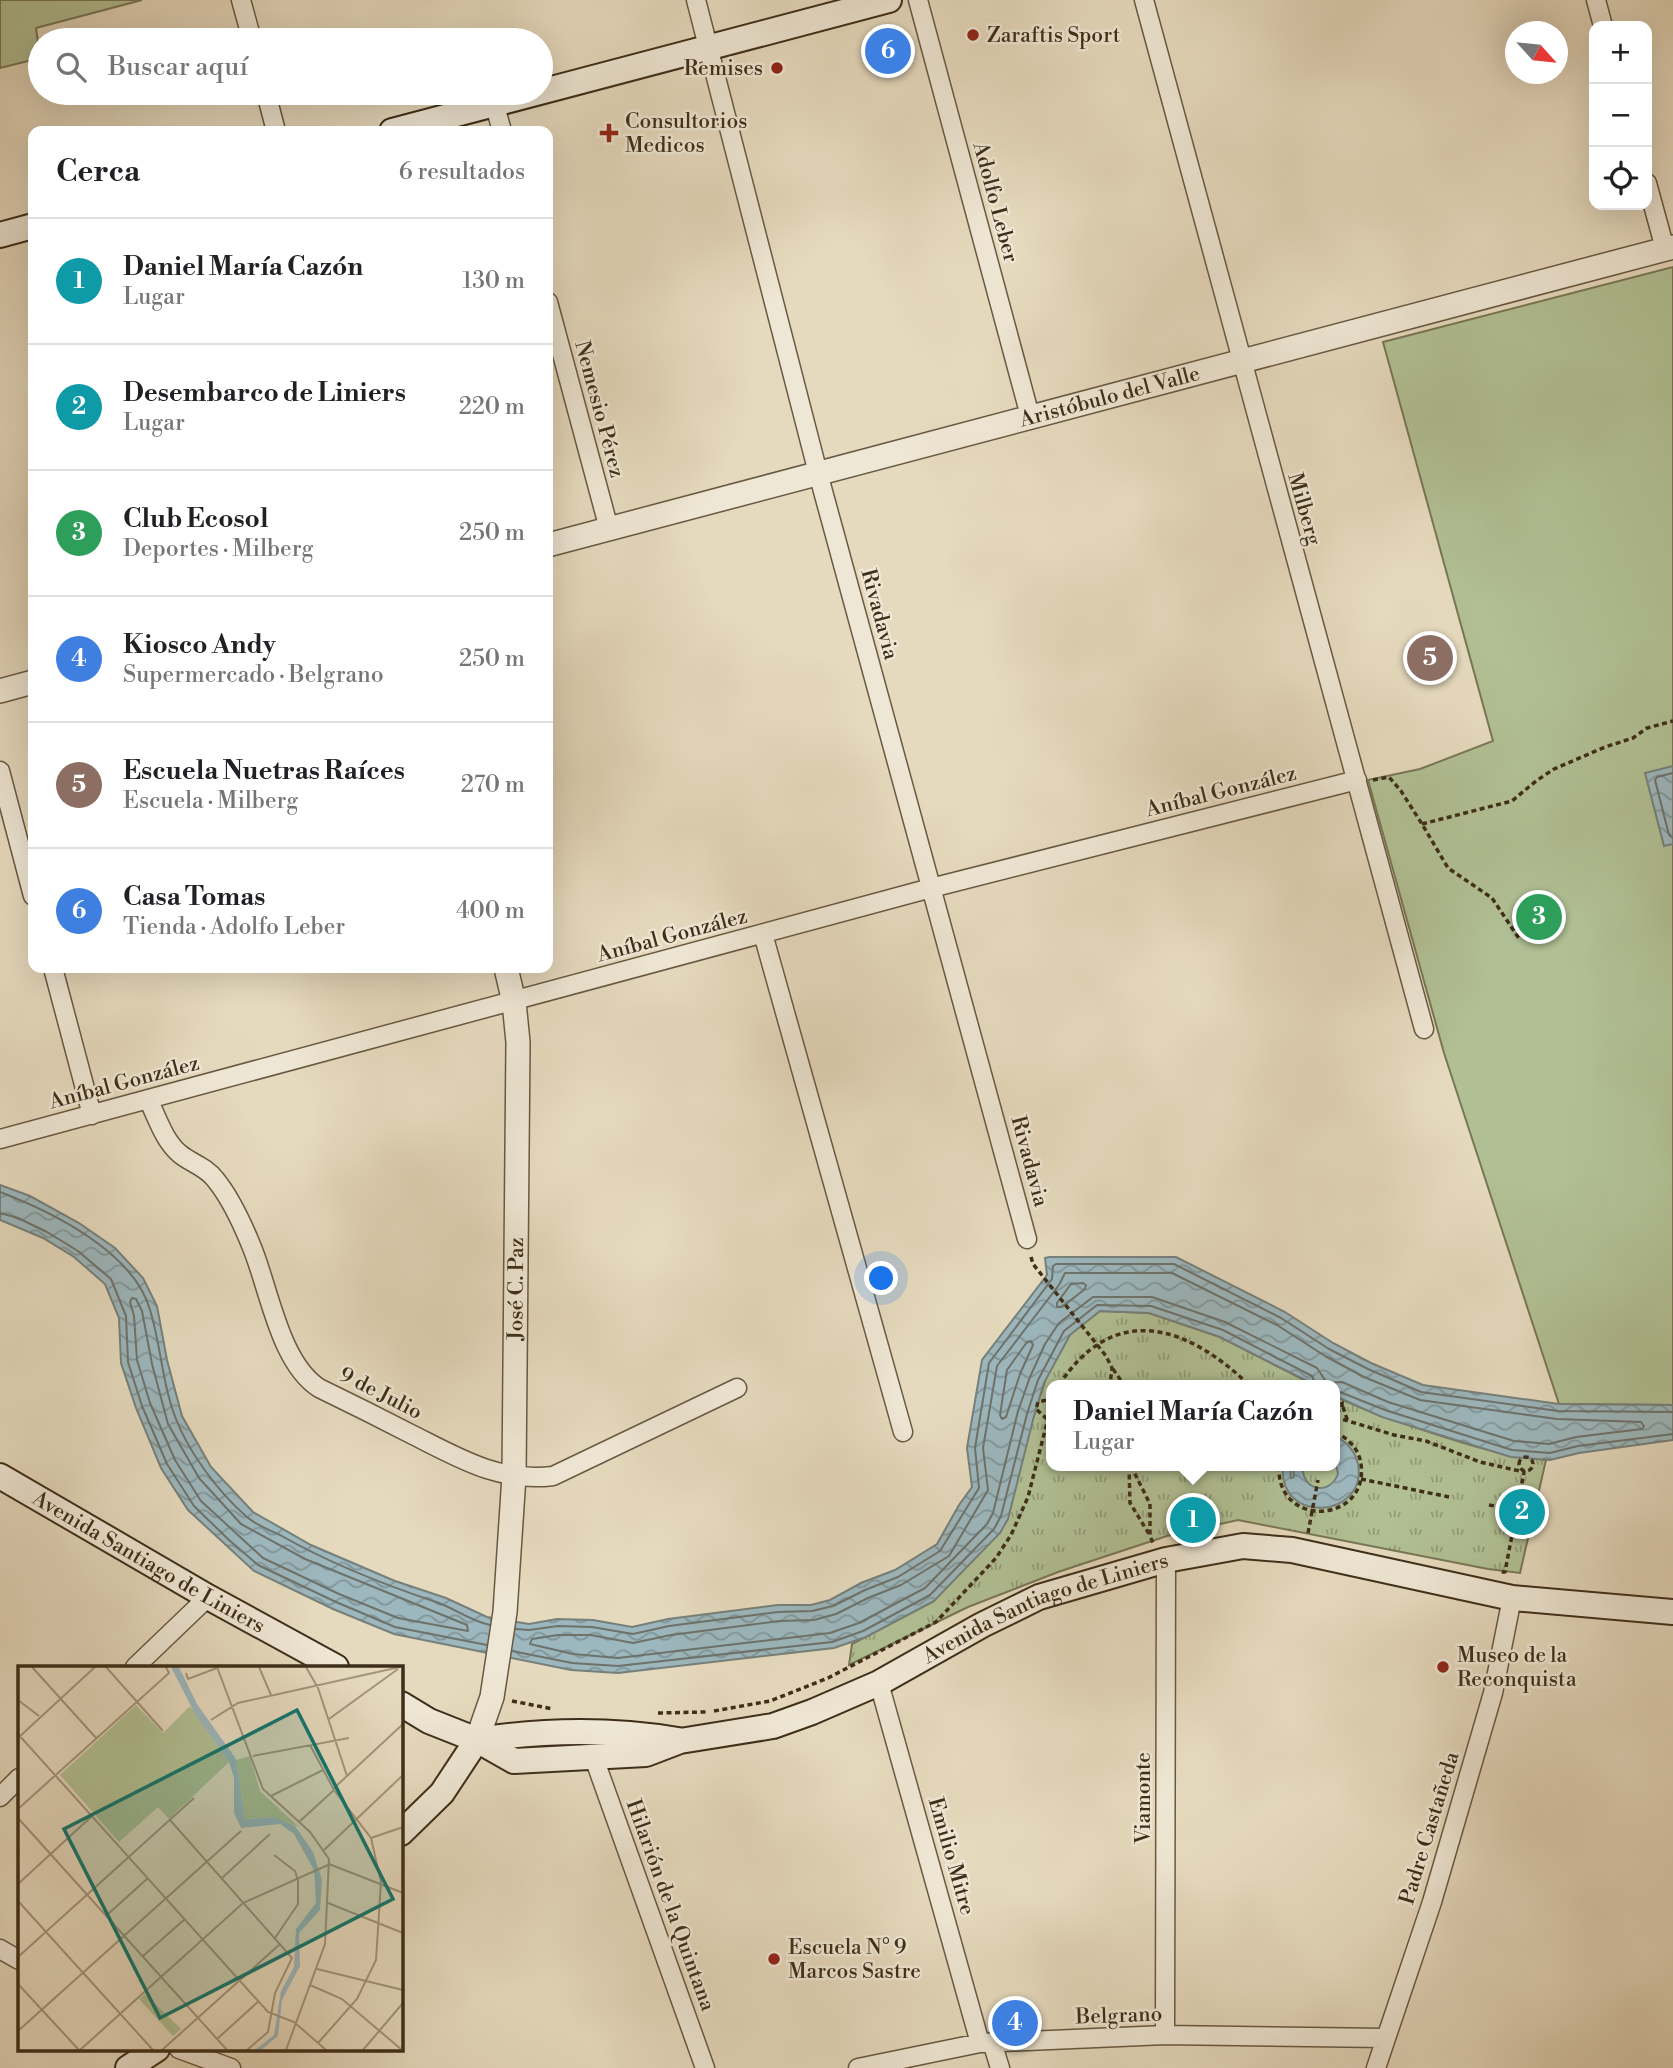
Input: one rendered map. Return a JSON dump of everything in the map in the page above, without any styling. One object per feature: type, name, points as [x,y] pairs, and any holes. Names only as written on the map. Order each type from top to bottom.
[{"type":"main road","points":[[553,90],[889,0]]},
{"type":"main road","points":[[413,126],[499,105]]},
{"type":"main road","points":[[0,235],[28,227]]},
{"type":"main road","name":"Avenida Santiago de Liniers","points":[[0,1476],[208,1597],[334,1666]]},
{"type":"main road","name":"Avenida Santiago de Liniers","points":[[402,1705],[429,1721],[477,1740],[514,1761],[646,1754],[680,1741],[773,1726],[879,1682],[1039,1597],[1166,1560],[1243,1546],[1292,1550],[1485,1594],[1673,1612]]},
{"type":"main road","name":"Avenida Santiago de Liniers","points":[[477,1740],[517,1734],[589,1733],[639,1734],[680,1741]]},
{"type":"main road","points":[[402,1832],[442,1793],[477,1740]]},
{"type":"main road","points":[[128,2068],[155,2050]]},
{"type":"street","points":[[241,0],[249,28]]},
{"type":"street","name":"Rivadavia","points":[[695,0],[818,472],[1027,1239]]},
{"type":"street","name":"Adolfo Leber","points":[[918,0],[1030,416]]},
{"type":"street","name":"Milberg","points":[[1144,0],[1424,1030]]},
{"type":"street","points":[[1596,0],[1602,21]]},
{"type":"street","points":[[269,105],[275,126]]},
{"type":"street","points":[[495,106],[501,126]]},
{"type":"street","points":[[1652,198],[1669,248]]},
{"type":"street","name":"Aristóbulo del Valle","points":[[553,544],[1669,248]]},
{"type":"street","name":"Nemesio Pérez","points":[[553,321],[609,528]]},
{"type":"street","points":[[0,691],[28,683]]},
{"type":"street","points":[[0,771],[28,877]]},
{"type":"street","name":"Aníbal González","points":[[0,1139],[931,888],[1357,780]]},
{"type":"street","points":[[763,934],[903,1432]]},
{"type":"street","points":[[53,973],[92,1115]]},
{"type":"street","name":"José C. Paz","points":[[477,1740],[493,1687],[505,1612],[514,1476],[518,1042],[514,1002],[507,973]]},
{"type":"street","name":"9 de Julio","points":[[148,1099],[166,1136],[178,1153],[206,1170],[215,1179],[234,1211],[251,1245],[293,1357],[307,1378],[319,1388],[479,1468],[514,1476],[553,1476],[737,1388]]},
{"type":"street","name":"Viamonte","points":[[1165,2035],[1166,1560]]},
{"type":"street","points":[[136,1666],[208,1597]]},
{"type":"street","name":"Padre Castañeda","points":[[1376,2068],[1432,1902],[1493,1693],[1512,1598]]},
{"type":"street","name":"Emilio Mitre","points":[[879,1682],[986,2042],[1000,2068]]},
{"type":"street","name":"Hilarión de la Quintana","points":[[594,1758],[705,2068]]},
{"type":"street","points":[[0,1797],[18,1779]]},
{"type":"street","points":[[0,1949],[18,1959]]},
{"type":"street","name":"Belgrano","points":[[858,2068],[986,2042],[1165,2035],[1385,2038]]},
{"type":"street","points":[[182,2050],[231,2068]]},
{"type":"path","points":[[1422,824],[1512,801],[1536,780],[1554,769],[1633,738],[1647,728],[1673,721]]},
{"type":"path","points":[[1357,780],[1389,777],[1401,791],[1448,868],[1492,898],[1520,940]]},
{"type":"path","points":[[1033,1265],[1098,1344],[1120,1380]]},
{"type":"path","points":[[1063,1380],[1098,1344],[1142,1329],[1160,1330],[1181,1337],[1216,1358],[1243,1380]]},
{"type":"path","points":[[1111,1380],[1112,1368]]},
{"type":"path","points":[[1046,1400],[1036,1405],[1036,1409],[1046,1417]]},
{"type":"path","points":[[1340,1412],[1342,1402]]},
{"type":"path","points":[[1342,1402],[1348,1422]]},
{"type":"path","points":[[1340,1418],[1426,1441],[1480,1462],[1524,1472],[1529,1472],[1534,1464],[1532,1459],[1527,1457],[1519,1461],[1518,1465],[1524,1472]]},
{"type":"path","points":[[651,1713],[705,1712],[771,1701],[828,1678],[936,1622],[996,1558],[1011,1535],[1028,1497],[1046,1427]]},
{"type":"path","points":[[1280,1471],[1281,1484],[1286,1494],[1302,1508],[1323,1512],[1343,1505],[1351,1498],[1361,1479],[1360,1458],[1355,1448],[1340,1435]]},
{"type":"path","points":[[1130,1471],[1130,1503],[1166,1560]]},
{"type":"path","points":[[1133,1471],[1150,1504],[1150,1536]]},
{"type":"path","points":[[1485,1594],[1489,1572],[1505,1572],[1524,1472]]},
{"type":"path","points":[[1361,1479],[1449,1497]]},
{"type":"path","points":[[1307,1538],[1318,1480]]},
{"type":"path","points":[[1489,1505],[1517,1510]]},
{"type":"path","points":[[493,1687],[557,1710]]},
{"type":"green space","points":[[0,0],[142,0],[28,28],[28,61],[0,68]]},
{"type":"green space","points":[[1673,267],[1673,1405],[1559,1404],[1444,1053],[1368,780],[1420,769],[1493,741],[1383,342]]},
{"type":"green space","points":[[1100,1311],[1149,1313],[1220,1337],[1304,1380],[1046,1380],[1063,1343],[1080,1325]]},
{"type":"green space","points":[[1046,1380],[1046,1471],[1340,1471],[1340,1398],[1377,1414],[1467,1444],[1546,1460],[1520,1573],[1238,1520],[1167,1536],[1058,1572],[968,1607],[849,1665],[852,1644],[934,1601],[1034,1416]]},
{"type":"water","points":[[1673,766],[1673,844],[1664,846],[1645,773]]},
{"type":"water","points":[[0,1185],[30,1196],[79,1223],[115,1248],[143,1278],[157,1306],[167,1360],[182,1416],[211,1467],[253,1512],[311,1545],[395,1581],[446,1598],[487,1617],[529,1624],[557,1619],[593,1620],[632,1627],[668,1619],[778,1605],[811,1605],[830,1600],[861,1583],[895,1570],[937,1544],[972,1487],[967,1448],[982,1360],[1047,1275],[1045,1258],[1049,1257],[1176,1257],[1285,1312],[1333,1343],[1371,1363],[1423,1385],[1559,1404],[1673,1405],[1673,1440],[1579,1453],[1550,1460],[1511,1457],[1382,1417],[1340,1398],[1340,1380],[1305,1380],[1220,1337],[1149,1313],[1100,1311],[1070,1335],[1044,1383],[1008,1519],[1000,1533],[934,1601],[866,1637],[834,1648],[618,1673],[571,1670],[394,1634],[333,1609],[254,1571],[188,1510],[161,1468],[121,1363],[119,1318],[105,1284],[74,1257],[43,1238],[0,1220]]},
{"type":"water","points":[[1340,1439],[1355,1455],[1358,1464],[1357,1482],[1350,1496],[1337,1504],[1322,1508],[1307,1506],[1294,1499],[1285,1485],[1284,1471],[1290,1471],[1291,1478],[1294,1477],[1293,1471],[1304,1471],[1306,1481],[1316,1488],[1328,1486],[1338,1474]]},
{"type":"place","name":"Zaraftis Sport","points":[[973,35]]},
{"type":"place","name":"Casa Tomas","points":[[888,51]]},
{"type":"place","name":"Remises","points":[[777,68]]},
{"type":"place","name":"Consultorios Medicos","points":[[609,133]]},
{"type":"place","name":"Escuela Nuetras Raíces","points":[[1430,658]]},
{"type":"place","name":"Club Ecosol","points":[[1539,917]]},
{"type":"place","name":"Desembarco de Liniers","points":[[1522,1512]]},
{"type":"place","name":"Daniel María Cazón","points":[[1193,1520]]},
{"type":"place","name":"Museo de la Reconquista","points":[[1443,1667]]},
{"type":"place","name":"Escuela N° 9 Marcos Sastre","points":[[774,1959]]},
{"type":"place","name":"Kiosco Andy","points":[[1015,2023]]}]
